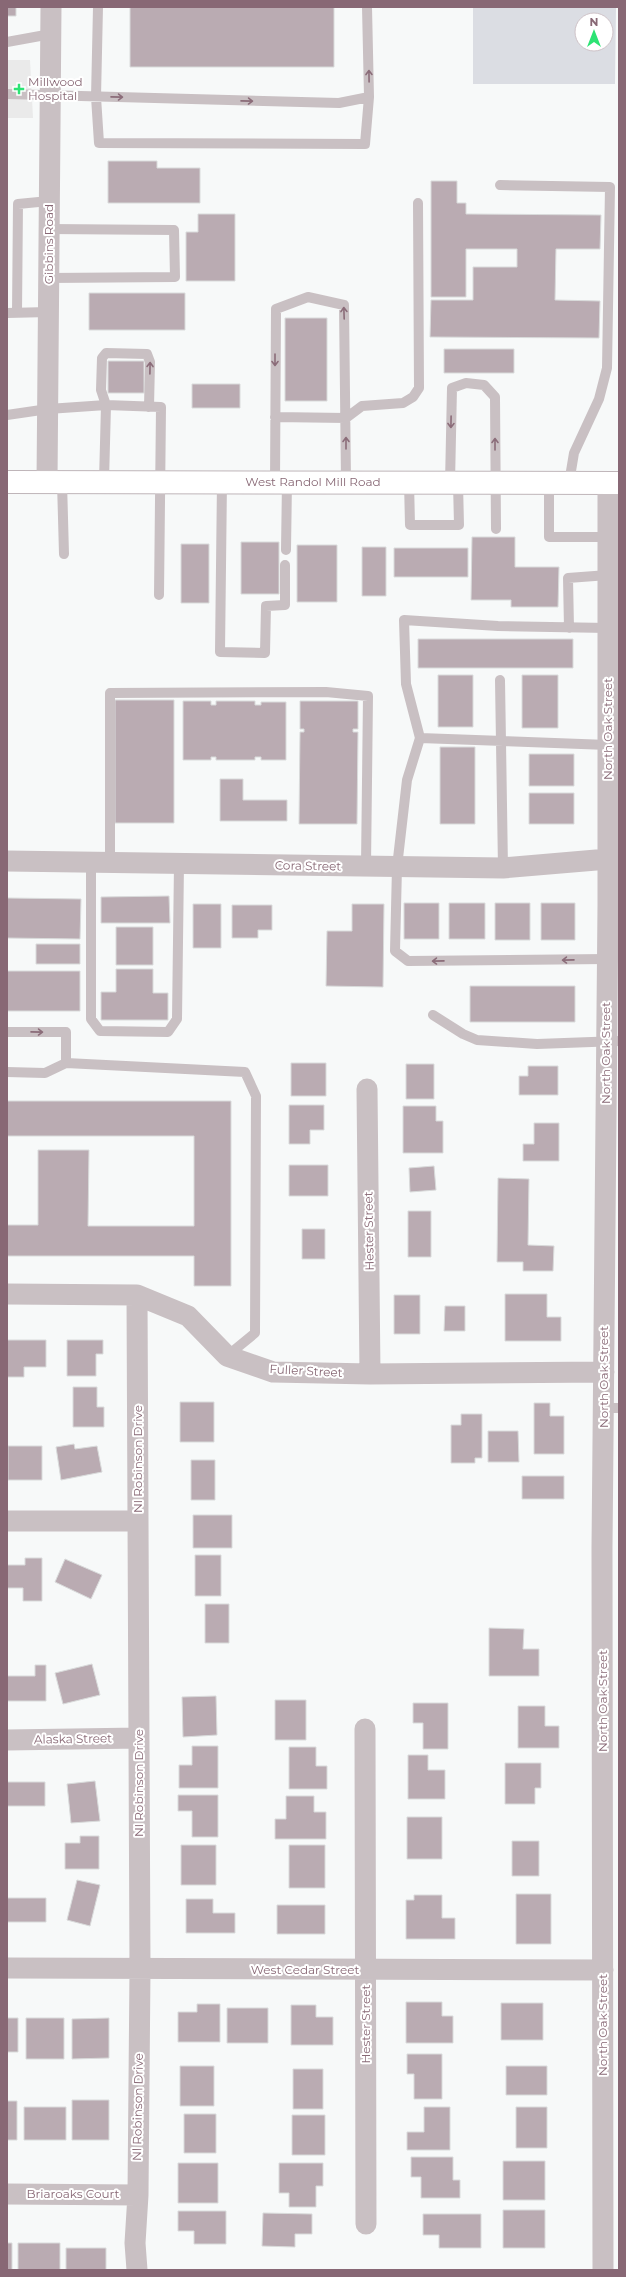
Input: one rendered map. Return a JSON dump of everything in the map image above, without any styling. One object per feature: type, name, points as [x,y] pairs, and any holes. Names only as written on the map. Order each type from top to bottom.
[{"type":"main road","name":"West Randol Mill Road","points":[[7,482],[222,481],[613,483]]},
{"type":"street","name":"Gibbins Road","points":[[51,7],[48,409],[55,482]]},
{"type":"street","name":"North Oak Street","points":[[603,2270],[603,1970],[611,1647],[612,1408],[604,1372],[612,1041],[612,1018],[607,959],[613,905],[613,859],[608,745],[614,703],[614,655],[608,628],[608,537],[613,483]]},
{"type":"street","name":"Cora Street","points":[[7,860],[179,864],[503,868],[613,859]]},
{"type":"street","name":"Hester Street","points":[[367,1089],[370,1374]]},
{"type":"street","name":"Fuller Street","points":[[7,1294],[137,1295],[188,1316],[227,1356],[273,1372],[370,1374],[604,1372]]},
{"type":"street","name":"Nl Robinson Drive","points":[[137,1295],[140,1969],[138,2195],[135,2243],[137,2270]]},
{"type":"street","points":[[7,1521],[138,1521]]},
{"type":"street","name":"Hester Street","points":[[365,1728],[366,2224]]},
{"type":"street","name":"Alaska Street","points":[[7,1740],[139,1738]]},
{"type":"street","name":"West Cedar Street","points":[[7,1968],[603,1970]]},
{"type":"street","name":"Briaroaks Court","points":[[7,2194],[138,2195]]},
{"type":"lane","points":[[98,7],[96,97],[99,143],[357,144],[365,144],[369,98],[367,7]]},
{"type":"lane","points":[[7,42],[51,34]]},
{"type":"lane","points":[[10,94],[339,103],[369,98]]},
{"type":"lane","points":[[500,186],[610,187],[607,368],[599,399],[559,483],[549,537],[608,537]]},
{"type":"lane","points":[[49,201],[18,204],[12,314],[49,312]]},
{"type":"lane","points":[[275,417],[346,418],[362,406],[403,403],[413,397],[419,388],[418,203]]},
{"type":"lane","points":[[49,229],[174,230],[175,277],[49,278]]},
{"type":"lane","points":[[286,550],[275,417],[276,309],[308,297],[344,305],[346,482]]},
{"type":"lane","points":[[104,481],[106,405],[101,390],[102,358],[106,353],[147,354],[150,362],[149,407]]},
{"type":"lane","points":[[409,482],[410,525],[459,525],[454,482],[452,388],[466,383],[484,385],[495,397],[496,529]]},
{"type":"lane","points":[[7,415],[48,409],[106,405],[161,407],[158,595]]},
{"type":"lane","points":[[222,481],[220,652],[265,653],[266,606],[285,605],[286,565]]},
{"type":"lane","points":[[55,482],[64,554]]},
{"type":"lane","points":[[569,628],[568,578],[608,575]]},
{"type":"lane","points":[[607,959],[408,961],[395,951],[397,867],[407,780],[420,738],[406,684],[404,620],[498,626],[608,628]]},
{"type":"lane","points":[[500,680],[503,868]]},
{"type":"lane","points":[[179,864],[177,1019],[168,1032],[100,1030],[92,1019],[110,693],[326,692],[368,696],[366,866]]},
{"type":"lane","points":[[420,738],[608,745]]},
{"type":"lane","points":[[433,1015],[463,1034],[477,1040],[537,1044],[612,1041]]},
{"type":"lane","points":[[7,1032],[66,1032],[66,1063]]},
{"type":"lane","points":[[7,1072],[45,1072],[66,1063],[245,1072],[256,1096],[255,1333],[227,1356]]},
{"type":"shaded area","points":[[473,7],[616,7],[615,84],[473,84]]},
{"type":"shaded area","name":"Millwood Hospital","points":[[7,60],[30,60],[33,118],[7,118]]},
{"type":"building","points":[[7,7],[16,7],[16,16],[7,16]]},
{"type":"building","points":[[130,7],[334,7],[334,67],[130,67]]},
{"type":"building","points":[[108,161],[157,161],[157,168],[200,168],[200,203],[108,203]]},
{"type":"building","points":[[431,181],[457,181],[457,203],[466,203],[466,214],[601,215],[600,249],[556,249],[555,300],[600,301],[599,338],[430,337],[431,300],[473,300],[473,267],[517,267],[517,249],[466,249],[466,297],[431,297]]},
{"type":"building","points":[[198,214],[235,214],[235,281],[186,281],[186,232],[198,232]]},
{"type":"building","points":[[89,293],[185,293],[185,330],[89,330]]},
{"type":"building","points":[[285,318],[327,318],[327,401],[285,401]]},
{"type":"building","points":[[444,349],[514,349],[514,373],[444,373]]},
{"type":"building","points":[[108,361],[144,361],[144,393],[108,393]]},
{"type":"building","points":[[192,384],[240,384],[240,408],[192,408]]},
{"type":"building","points":[[472,537],[515,537],[515,567],[559,567],[558,607],[511,607],[511,600],[471,600]]},
{"type":"building","points":[[241,542],[279,542],[279,594],[241,594]]},
{"type":"building","points":[[181,544],[209,544],[209,603],[181,603]]},
{"type":"building","points":[[297,545],[337,545],[337,602],[297,602]]},
{"type":"building","points":[[362,547],[386,547],[386,596],[362,596]]},
{"type":"building","points":[[394,548],[468,548],[468,577],[394,577]]},
{"type":"building","points":[[418,639],[573,639],[573,668],[418,668]]},
{"type":"building","points":[[438,675],[473,675],[473,727],[438,727]]},
{"type":"building","points":[[522,675],[558,675],[558,728],[522,728]]},
{"type":"building","points":[[115,700],[174,700],[174,823],[115,823]]},
{"type":"building","points":[[183,701],[211,701],[211,705],[216,705],[216,701],[255,701],[255,705],[261,705],[261,702],[286,702],[286,760],[261,760],[261,757],[255,757],[255,760],[216,760],[216,757],[211,757],[211,760],[183,760]]},
{"type":"building","points":[[300,701],[358,701],[358,729],[353,729],[353,732],[358,732],[357,824],[299,824],[300,732],[304,732],[304,729],[300,729]]},
{"type":"building","points":[[440,747],[475,747],[475,824],[440,824]]},
{"type":"building","points":[[529,754],[574,754],[574,786],[529,786]]},
{"type":"building","points":[[220,779],[243,779],[243,800],[287,800],[287,821],[220,821]]},
{"type":"building","points":[[529,793],[574,793],[574,824],[529,824]]},
{"type":"building","points":[[169,896],[170,923],[101,923],[101,897]]},
{"type":"building","points":[[7,898],[81,899],[80,939],[7,938]]},
{"type":"building","points":[[404,903],[439,903],[439,939],[404,939]]},
{"type":"building","points":[[449,903],[485,903],[485,939],[449,939]]},
{"type":"building","points":[[495,903],[530,903],[530,940],[495,940]]},
{"type":"building","points":[[541,903],[575,903],[575,940],[541,940]]},
{"type":"building","points":[[193,904],[221,904],[221,948],[193,948]]},
{"type":"building","points":[[352,904],[384,904],[383,987],[326,986],[327,931],[352,931]]},
{"type":"building","points":[[232,905],[272,905],[272,930],[258,930],[258,938],[232,938]]},
{"type":"building","points":[[116,927],[153,927],[153,965],[116,965]]},
{"type":"building","points":[[36,944],[80,944],[80,964],[36,964]]},
{"type":"building","points":[[116,969],[153,969],[153,993],[168,993],[168,1020],[101,1020],[101,992],[116,992]]},
{"type":"building","points":[[7,971],[80,971],[80,1011],[7,1011]]},
{"type":"building","points":[[470,986],[575,986],[575,1022],[470,1022]]},
{"type":"building","points":[[291,1063],[326,1063],[326,1096],[291,1096]]},
{"type":"building","points":[[406,1064],[434,1064],[434,1099],[406,1099]]},
{"type":"building","points":[[528,1066],[558,1066],[558,1095],[519,1095],[519,1076],[528,1076]]},
{"type":"building","points":[[7,1101],[231,1101],[231,1286],[194,1286],[194,1256],[7,1256],[7,1225],[38,1225],[38,1150],[89,1150],[88,1226],[194,1226],[194,1136],[7,1136]]},
{"type":"building","points":[[289,1105],[324,1105],[324,1130],[310,1130],[310,1144],[289,1144]]},
{"type":"building","points":[[403,1106],[436,1106],[436,1121],[443,1121],[443,1153],[403,1153]]},
{"type":"building","points":[[534,1123],[559,1123],[559,1161],[523,1161],[523,1144],[534,1144]]},
{"type":"building","points":[[289,1165],[328,1165],[328,1196],[289,1196]]},
{"type":"building","points":[[434,1166],[436,1190],[410,1192],[409,1168]]},
{"type":"building","points":[[498,1178],[529,1179],[528,1245],[554,1246],[553,1271],[523,1271],[523,1262],[497,1262]]},
{"type":"building","points":[[408,1211],[431,1211],[431,1257],[408,1257]]},
{"type":"building","points":[[302,1229],[325,1229],[325,1259],[302,1259]]},
{"type":"building","points":[[505,1294],[547,1294],[547,1317],[561,1317],[561,1341],[505,1341]]},
{"type":"building","points":[[394,1295],[420,1295],[420,1334],[394,1334]]},
{"type":"building","points":[[445,1306],[465,1306],[465,1331],[444,1331]]},
{"type":"building","points":[[7,1340],[46,1340],[46,1367],[24,1367],[24,1377],[7,1377]]},
{"type":"building","points":[[67,1340],[103,1340],[103,1354],[96,1354],[96,1376],[67,1376]]},
{"type":"building","points":[[73,1387],[97,1387],[97,1407],[104,1407],[104,1427],[73,1427]]},
{"type":"building","points":[[180,1402],[214,1402],[214,1442],[180,1442]]},
{"type":"building","points":[[534,1403],[550,1403],[550,1416],[564,1416],[564,1454],[534,1454]]},
{"type":"building","points":[[461,1414],[482,1414],[482,1458],[475,1458],[475,1463],[451,1463],[451,1425],[461,1425]]},
{"type":"building","points":[[488,1431],[518,1431],[519,1462],[488,1462]]},
{"type":"building","points":[[74,1444],[75,1449],[97,1446],[102,1472],[61,1480],[56,1447]]},
{"type":"building","points":[[8,1446],[42,1446],[42,1480],[8,1480]]},
{"type":"building","points":[[191,1460],[215,1460],[215,1500],[191,1500]]},
{"type":"building","points":[[522,1476],[564,1476],[564,1499],[522,1499]]},
{"type":"building","points":[[193,1515],[232,1515],[232,1548],[193,1548]]},
{"type":"building","points":[[195,1555],[221,1555],[221,1596],[195,1596]]},
{"type":"building","points":[[25,1558],[42,1558],[42,1601],[23,1601],[23,1588],[7,1588],[7,1565],[25,1565]]},
{"type":"building","points":[[65,1559],[102,1575],[91,1599],[55,1582]]},
{"type":"building","points":[[205,1604],[229,1604],[229,1643],[205,1643]]},
{"type":"building","points":[[489,1628],[524,1629],[523,1649],[539,1649],[539,1676],[489,1676]]},
{"type":"building","points":[[92,1664],[100,1695],[63,1704],[55,1673]]},
{"type":"building","points":[[35,1665],[46,1665],[46,1701],[7,1701],[7,1676],[35,1676]]},
{"type":"building","points":[[216,1696],[217,1735],[183,1737],[182,1697]]},
{"type":"building","points":[[275,1700],[306,1700],[306,1740],[275,1740]]},
{"type":"building","points":[[413,1703],[448,1703],[448,1749],[423,1749],[423,1723],[413,1723]]},
{"type":"building","points":[[518,1706],[545,1706],[545,1726],[559,1726],[559,1748],[518,1748]]},
{"type":"building","points":[[192,1746],[218,1746],[218,1788],[179,1788],[179,1765],[192,1765]]},
{"type":"building","points":[[289,1747],[316,1747],[316,1766],[327,1766],[327,1789],[289,1789]]},
{"type":"building","points":[[408,1755],[428,1755],[428,1770],[445,1770],[445,1799],[408,1799]]},
{"type":"building","points":[[505,1763],[541,1763],[541,1788],[535,1788],[535,1804],[505,1804]]},
{"type":"building","points":[[95,1781],[100,1821],[71,1823],[67,1784]]},
{"type":"building","points":[[7,1782],[45,1782],[45,1806],[7,1806]]},
{"type":"building","points":[[178,1795],[218,1795],[218,1837],[192,1837],[192,1811],[178,1811]]},
{"type":"building","points":[[286,1796],[314,1796],[314,1812],[326,1812],[326,1839],[275,1839],[275,1819],[286,1819]]},
{"type":"building","points":[[407,1817],[442,1817],[442,1859],[407,1859]]},
{"type":"building","points":[[80,1836],[99,1836],[99,1869],[65,1869],[65,1843],[80,1843]]},
{"type":"building","points":[[512,1841],[539,1841],[539,1876],[512,1876]]},
{"type":"building","points":[[181,1845],[216,1845],[216,1885],[181,1885]]},
{"type":"building","points":[[289,1845],[325,1845],[325,1888],[289,1888]]},
{"type":"building","points":[[77,1880],[100,1885],[90,1926],[67,1920]]},
{"type":"building","points":[[516,1894],[551,1894],[551,1944],[516,1944]]},
{"type":"building","points":[[414,1895],[442,1895],[442,1918],[455,1918],[455,1939],[406,1939],[406,1900],[414,1900]]},
{"type":"building","points":[[7,1898],[46,1898],[46,1922],[7,1922]]},
{"type":"building","points":[[186,1899],[213,1899],[213,1913],[235,1913],[235,1933],[186,1933]]},
{"type":"building","points":[[277,1905],[325,1905],[325,1934],[277,1934]]},
{"type":"building","points":[[406,2002],[442,2002],[442,2016],[453,2016],[453,2043],[406,2043]]},
{"type":"building","points":[[501,2003],[543,2003],[543,2040],[501,2040]]},
{"type":"building","points":[[197,2004],[220,2004],[220,2042],[178,2042],[178,2012],[197,2012]]},
{"type":"building","points":[[291,2005],[316,2005],[316,2017],[333,2017],[333,2045],[291,2045]]},
{"type":"building","points":[[227,2008],[268,2008],[268,2043],[227,2043]]},
{"type":"building","points":[[7,2018],[18,2018],[18,2052],[7,2052]]},
{"type":"building","points":[[26,2018],[64,2018],[64,2059],[26,2059]]},
{"type":"building","points":[[109,2018],[109,2058],[72,2059],[72,2019]]},
{"type":"building","points":[[407,2054],[442,2054],[442,2099],[414,2099],[414,2074],[407,2074]]},
{"type":"building","points":[[180,2066],[214,2066],[214,2106],[180,2106]]},
{"type":"building","points":[[506,2066],[547,2066],[547,2095],[506,2095]]},
{"type":"building","points":[[293,2069],[323,2069],[323,2109],[293,2109]]},
{"type":"building","points":[[72,2100],[109,2100],[109,2140],[72,2140]]},
{"type":"building","points":[[7,2101],[17,2101],[17,2140],[7,2140]]},
{"type":"building","points":[[24,2107],[66,2107],[66,2140],[24,2140]]},
{"type":"building","points":[[424,2107],[450,2107],[450,2150],[407,2150],[407,2132],[424,2132]]},
{"type":"building","points":[[516,2107],[547,2107],[547,2148],[516,2148]]},
{"type":"building","points":[[184,2114],[216,2114],[216,2153],[184,2153]]},
{"type":"building","points":[[292,2115],[325,2115],[325,2155],[292,2155]]},
{"type":"building","points":[[411,2157],[453,2157],[453,2180],[460,2180],[460,2198],[421,2198],[421,2177],[411,2177]]},
{"type":"building","points":[[503,2161],[545,2161],[545,2200],[503,2200]]},
{"type":"building","points":[[178,2163],[218,2163],[218,2203],[178,2203]]},
{"type":"building","points":[[279,2163],[323,2163],[323,2186],[316,2186],[316,2207],[289,2207],[289,2193],[279,2193]]},
{"type":"building","points":[[503,2210],[545,2210],[545,2248],[503,2248]]},
{"type":"building","points":[[178,2211],[226,2211],[226,2244],[194,2244],[194,2231],[178,2231]]},
{"type":"building","points":[[263,2213],[312,2214],[312,2234],[295,2234],[295,2247],[262,2246]]},
{"type":"building","points":[[423,2214],[481,2214],[481,2248],[439,2248],[439,2235],[423,2235]]},
{"type":"building","points":[[7,2243],[12,2243],[12,2270],[7,2270]]},
{"type":"building","points":[[18,2243],[60,2243],[60,2270],[18,2270]]},
{"type":"building","points":[[66,2248],[106,2248],[106,2270],[66,2270]]},
{"type":"place","name":"Millwood Hospital","points":[[19,89]]}]
